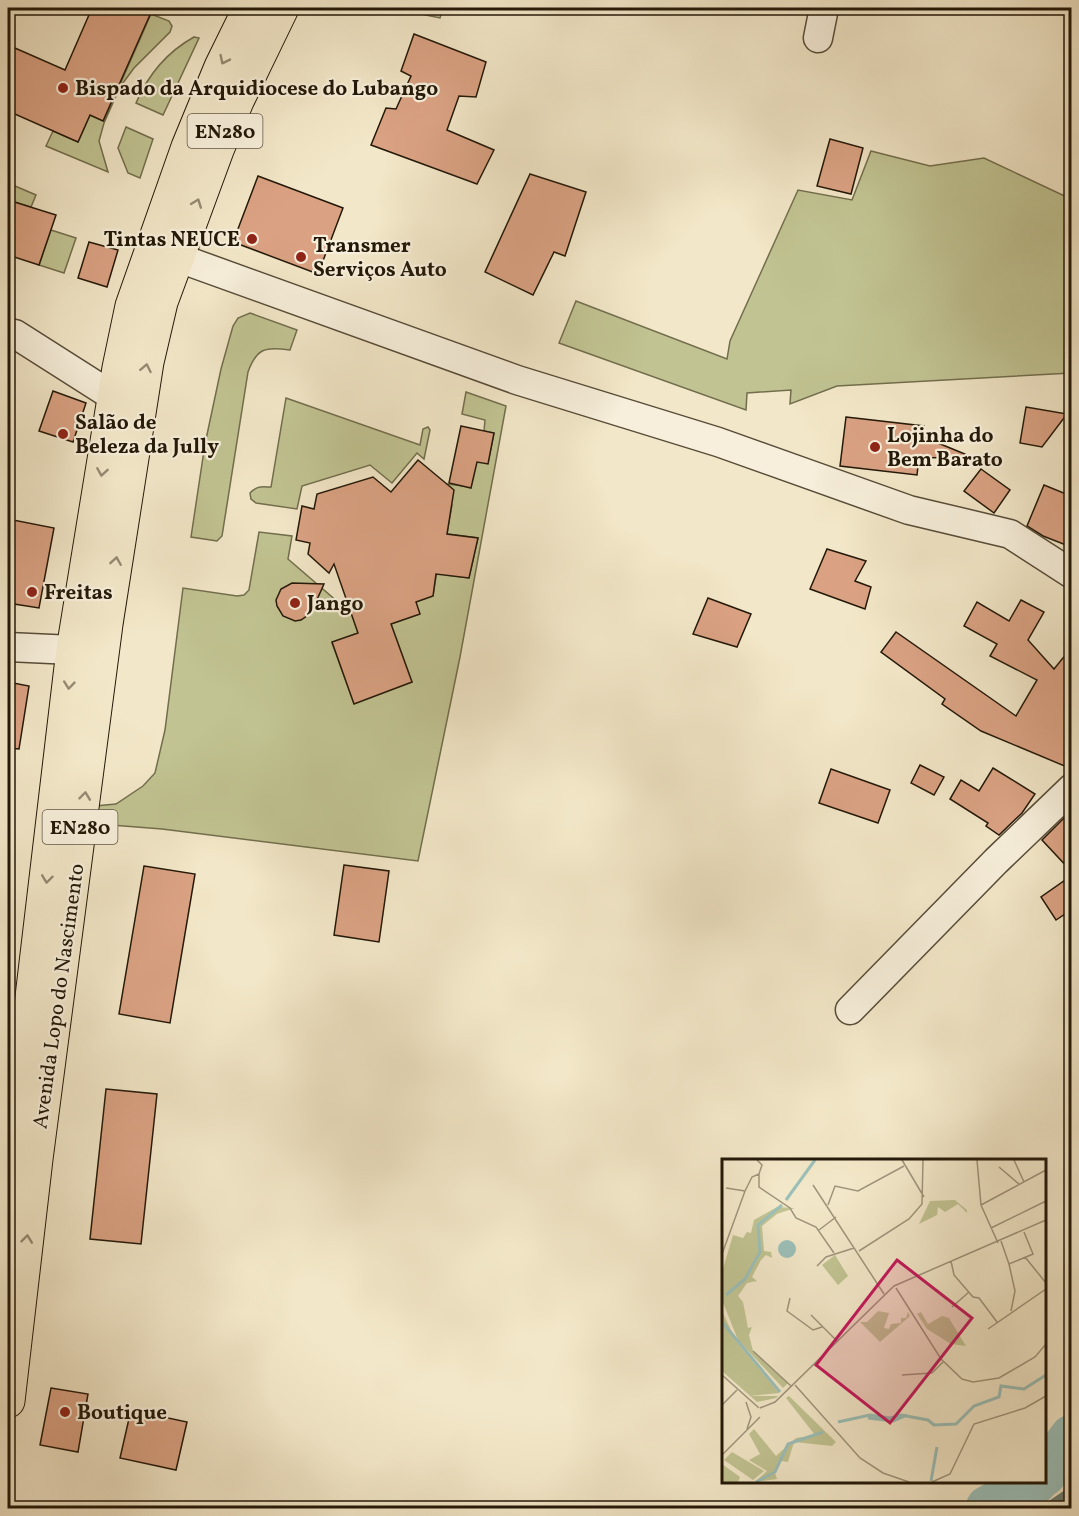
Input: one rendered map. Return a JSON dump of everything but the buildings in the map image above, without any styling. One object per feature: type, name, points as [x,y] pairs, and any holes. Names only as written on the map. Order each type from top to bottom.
[{"type":"main road","name":"Avenida Lopo do Nascimento","points":[[8,1401],[18,1157],[17,1124],[73,650],[114,397],[132,306],[150,251],[190,140],[221,67],[250,8]]},
{"type":"main road","name":"Avenida Lopo do Nascimento","points":[[8,1204],[18,1157],[106,624],[138,413],[161,302],[233,111],[282,8]]},
{"type":"street","points":[[818,38],[824,8]]},
{"type":"street","points":[[177,257],[516,380],[718,442],[909,510],[1010,534],[1071,574]]},
{"type":"street","points":[[8,333],[15,334],[114,397]]},
{"type":"street","points":[[8,647],[73,650]]},
{"type":"street","points":[[850,1010],[1071,788]]},
{"type":"green space","points":[[407,8],[443,8],[440,18],[405,11]]},
{"type":"green space","points":[[151,14],[169,21],[172,26],[170,32],[134,68],[120,87],[104,123],[99,141],[108,172],[46,146],[53,131],[78,142],[90,115],[104,121]]},
{"type":"green space","points":[[194,37],[199,38],[163,115],[136,103],[146,83],[159,65]]},
{"type":"green space","points":[[126,127],[153,139],[140,178],[128,173],[118,148]]},
{"type":"green space","points":[[871,151],[930,166],[984,158],[1071,199],[1071,373],[837,386],[790,404],[791,390],[747,393],[746,410],[559,343],[576,301],[727,359],[730,341],[798,190],[852,200]]},
{"type":"green space","points":[[8,183],[36,195],[31,207],[8,200]]},
{"type":"green space","points":[[51,230],[76,238],[64,273],[39,265]]},
{"type":"green space","points":[[250,313],[297,330],[290,350],[263,350],[255,358],[248,372],[222,536],[217,541],[191,537],[205,444],[221,369],[233,326],[238,318]]},
{"type":"green space","points":[[466,392],[506,406],[460,657],[418,861],[162,829],[111,825],[94,818],[95,806],[116,804],[143,786],[155,773],[165,730],[183,588],[244,595],[249,590],[259,532],[292,536],[288,559],[345,608],[349,606],[358,633],[332,643],[354,703],[412,682],[391,624],[419,614],[415,602],[433,596],[439,558],[447,575],[469,578],[478,538],[447,534],[452,505],[439,494],[447,484],[471,487],[474,473],[459,458],[488,463],[494,433],[484,431],[485,420],[462,414]]},
{"type":"green space","points":[[286,398],[420,445],[423,429],[428,427],[430,430],[424,459],[417,453],[392,483],[370,465],[302,486],[297,509],[256,503],[251,499],[250,493],[258,488],[271,487]]},
{"type":"waterway","points":[[1046,1471],[1072,1437]]},
{"type":"waterway","points":[[988,1508],[1033,1483]]},
{"type":"waterway","points":[[1041,1508],[1050,1505],[1072,1490]]},
{"type":"place","name":"Bispado da Arquidiocese do Lubango","points":[[63,88]]},
{"type":"place","name":"Tintas NEUCE","points":[[252,239]]},
{"type":"place","name":"Transmer Serviços Auto","points":[[301,257]]},
{"type":"place","name":"Salão de Beleza da Jully","points":[[63,434]]},
{"type":"place","name":"Lojinha do Bem Barato","points":[[875,447]]},
{"type":"place","name":"Freitas","points":[[32,592]]},
{"type":"place","name":"Jango","points":[[295,603]]},
{"type":"place","name":"Boutique","points":[[65,1412]]}]
